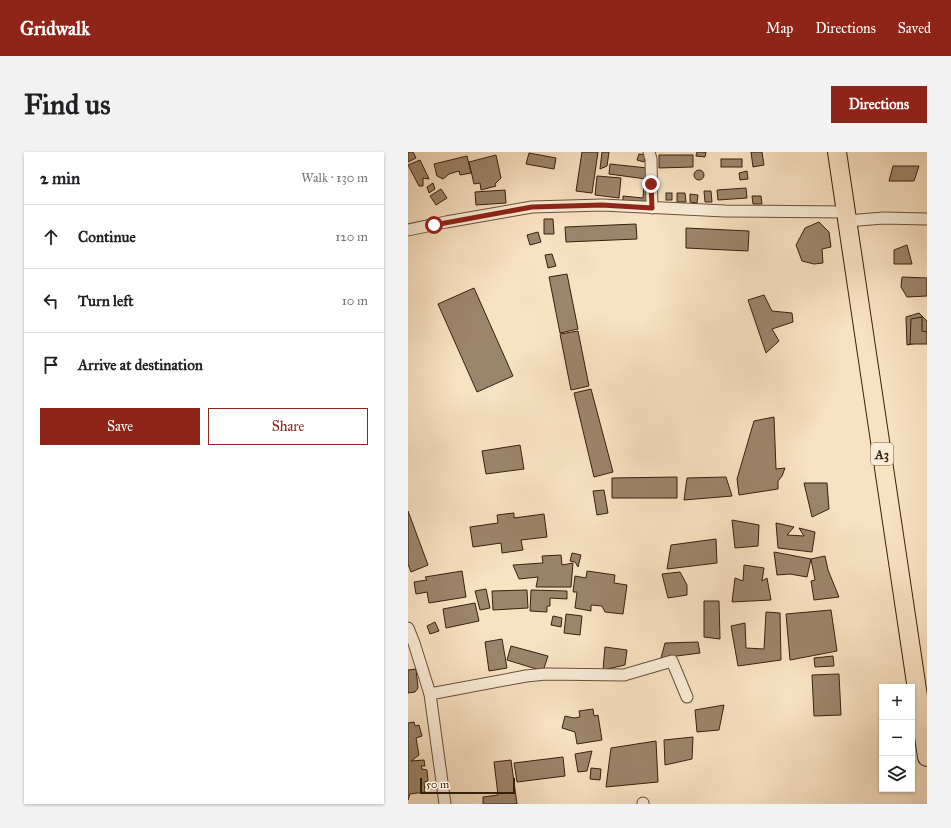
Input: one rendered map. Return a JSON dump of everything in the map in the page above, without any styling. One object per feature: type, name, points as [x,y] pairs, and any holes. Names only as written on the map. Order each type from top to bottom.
[{"type":"highway","name":"A3","points":[[837,152],[927,757]]},
{"type":"street","points":[[649,152],[651,159],[652,208]]},
{"type":"street","points":[[408,230],[532,207],[602,205],[927,219]]},
{"type":"street","points":[[408,628],[430,694],[445,804]]},
{"type":"street","points":[[430,694],[526,676],[546,674],[624,675],[672,661],[686,697]]},
{"type":"building","points":[[408,152],[413,152],[416,158],[408,162]]},
{"type":"building","points":[[582,152],[598,152],[592,193],[576,191]]},
{"type":"building","points":[[602,152],[609,152],[607,166],[600,169]]},
{"type":"building","points":[[697,152],[706,152],[705,157],[696,156]]},
{"type":"building","points":[[751,152],[762,152],[764,165],[753,167]]},
{"type":"building","points":[[529,153],[556,158],[554,169],[526,164]]},
{"type":"building","points":[[639,154],[646,155],[644,162],[637,160]]},
{"type":"building","points":[[496,155],[501,178],[495,184],[496,186],[481,190],[480,183],[474,184],[469,162]]},
{"type":"building","points":[[659,155],[693,155],[693,167],[659,168]]},
{"type":"building","points":[[467,156],[471,173],[460,175],[459,171],[449,174],[443,179],[437,176],[434,164]]},
{"type":"building","points":[[721,159],[742,159],[742,167],[721,167]]},
{"type":"building","points":[[420,160],[429,179],[423,178],[423,186],[419,186],[408,165]]},
{"type":"building","points":[[610,164],[647,168],[646,179],[609,174]]},
{"type":"building","points":[[893,166],[919,166],[914,181],[889,181]]},
{"type":"building","points":[[697,170],[701,170],[703,171],[703,179],[697,180],[694,177],[694,173]]},
{"type":"building","points":[[747,171],[748,179],[740,180],[739,173]]},
{"type":"building","points":[[597,176],[621,178],[619,198],[595,195]]},
{"type":"building","points":[[433,183],[435,189],[429,193],[427,187]]},
{"type":"building","points":[[644,184],[648,185],[646,203],[623,201],[623,196],[643,198]]},
{"type":"building","points":[[746,188],[747,198],[718,200],[717,190]]},
{"type":"building","points":[[441,189],[447,198],[436,205],[430,196]]},
{"type":"building","points":[[505,190],[506,203],[476,205],[475,192]]},
{"type":"building","points":[[704,191],[711,191],[712,202],[705,202]]},
{"type":"building","points":[[666,193],[672,193],[672,200],[666,200]]},
{"type":"building","points":[[677,193],[685,193],[686,202],[677,202]]},
{"type":"building","points":[[690,194],[698,195],[697,203],[690,202]]},
{"type":"building","points":[[752,196],[761,196],[762,204],[753,204]]},
{"type":"building","points":[[544,219],[553,219],[554,234],[544,234]]},
{"type":"building","points":[[819,222],[829,232],[831,247],[822,249],[823,263],[814,264],[802,261],[796,245],[805,228]]},
{"type":"building","points":[[636,224],[637,239],[566,242],[565,227]]},
{"type":"building","points":[[686,228],[749,231],[748,251],[686,248]]},
{"type":"building","points":[[538,232],[541,242],[530,245],[527,235]]},
{"type":"building","points":[[907,245],[912,264],[894,264],[894,250]]},
{"type":"building","points":[[552,254],[556,266],[548,268],[545,255]]},
{"type":"building","points":[[567,274],[578,329],[560,333],[549,277]]},
{"type":"building","points":[[902,277],[927,278],[927,296],[907,297],[901,287]]},
{"type":"building","points":[[474,288],[513,376],[477,392],[438,304]]},
{"type":"building","points":[[764,295],[772,311],[792,313],[793,322],[772,329],[779,341],[766,353],[748,300]]},
{"type":"building","points":[[919,313],[927,321],[927,341],[907,345],[906,317]]},
{"type":"building","points":[[922,317],[922,331],[927,332],[927,344],[910,344],[911,319]]},
{"type":"building","points":[[578,331],[589,386],[571,390],[560,334]]},
{"type":"building","points":[[591,389],[613,472],[594,477],[574,393]]},
{"type":"building","points":[[774,417],[776,469],[785,468],[778,481],[778,489],[739,495],[737,479],[754,421]]},
{"type":"building","points":[[520,445],[524,469],[486,474],[482,451]]},
{"type":"building","points":[[677,477],[677,498],[612,498],[612,478]]},
{"type":"building","points":[[726,477],[732,496],[684,500],[687,478]]},
{"type":"building","points":[[804,483],[827,483],[829,509],[812,517]]},
{"type":"building","points":[[604,490],[608,513],[597,515],[593,491]]},
{"type":"building","points":[[408,511],[428,565],[411,572],[408,564]]},
{"type":"building","points":[[514,513],[514,518],[544,514],[547,537],[521,540],[523,550],[502,553],[501,543],[473,547],[470,527],[498,523],[497,515]]},
{"type":"building","points":[[732,520],[759,525],[758,546],[735,548]]},
{"type":"building","points":[[776,523],[794,527],[787,535],[804,536],[799,528],[815,532],[812,552],[778,548]]},
{"type":"building","points":[[716,539],[717,563],[667,569],[671,545]]},
{"type":"building","points":[[774,552],[811,559],[807,577],[790,574],[777,575]]},
{"type":"building","points":[[572,553],[581,555],[578,567],[575,562],[570,561]]},
{"type":"building","points":[[561,555],[562,565],[573,563],[571,587],[536,587],[538,577],[519,579],[513,565],[543,563],[542,556]]},
{"type":"building","points":[[825,556],[828,570],[839,597],[814,600],[811,581],[815,580],[811,559]]},
{"type":"building","points":[[744,565],[764,568],[762,581],[767,578],[771,600],[732,602],[735,578],[743,581]]},
{"type":"building","points":[[462,571],[466,597],[429,603],[427,592],[416,594],[414,582],[427,580],[425,577]]},
{"type":"building","points":[[587,571],[615,575],[614,583],[627,585],[623,614],[605,612],[602,606],[591,605],[591,611],[575,608],[577,592],[573,592],[575,576],[586,578]]},
{"type":"building","points":[[680,572],[687,585],[687,595],[668,598],[662,574]]},
{"type":"building","points":[[486,589],[490,608],[480,610],[475,591]]},
{"type":"building","points":[[527,590],[528,608],[493,610],[492,591]]},
{"type":"building","points":[[531,590],[567,591],[567,599],[550,598],[550,606],[547,606],[547,612],[530,611]]},
{"type":"building","points":[[704,601],[719,601],[720,639],[704,637]]},
{"type":"building","points":[[475,603],[479,621],[446,628],[443,609]]},
{"type":"building","points":[[831,610],[837,651],[790,660],[786,614]]},
{"type":"building","points":[[766,612],[780,613],[781,660],[738,666],[731,626],[745,623],[746,648],[764,649]]},
{"type":"building","points":[[566,614],[582,616],[580,635],[564,633]]},
{"type":"building","points":[[553,616],[562,618],[561,627],[551,625]]},
{"type":"building","points":[[435,622],[439,631],[430,634],[427,626]]},
{"type":"building","points":[[502,639],[507,668],[489,671],[485,642]]},
{"type":"building","points":[[698,642],[700,653],[661,658],[665,643]]},
{"type":"building","points":[[511,646],[548,656],[543,671],[507,660]]},
{"type":"building","points":[[605,647],[627,650],[625,665],[603,670]]},
{"type":"building","points":[[833,656],[834,666],[815,667],[814,658]]},
{"type":"building","points":[[416,669],[418,688],[415,692],[408,693],[408,670]]},
{"type":"building","points":[[839,674],[841,715],[814,716],[812,675]]},
{"type":"building","points":[[724,705],[719,730],[697,732],[695,710]]},
{"type":"building","points":[[593,709],[594,716],[598,715],[602,740],[577,744],[575,732],[562,728],[565,716],[574,718],[580,717],[579,711]]},
{"type":"building","points":[[414,722],[415,726],[419,725],[422,736],[416,738],[419,755],[411,761],[424,760],[425,766],[421,766],[422,769],[427,770],[428,781],[424,782],[425,792],[410,794],[408,800],[408,723]]},
{"type":"building","points":[[693,737],[692,759],[665,765],[664,740]]},
{"type":"building","points":[[656,741],[658,782],[606,787],[611,748]]},
{"type":"building","points":[[592,751],[587,771],[578,772],[575,754]]},
{"type":"building","points":[[563,757],[565,776],[517,782],[514,763]]},
{"type":"building","points":[[511,760],[517,804],[483,804],[483,797],[498,795],[494,762]]},
{"type":"building","points":[[591,768],[601,769],[600,780],[590,779]]},
{"type":"route","points":[[434,225],[532,207],[602,205],[652,208],[651,184]]}]
